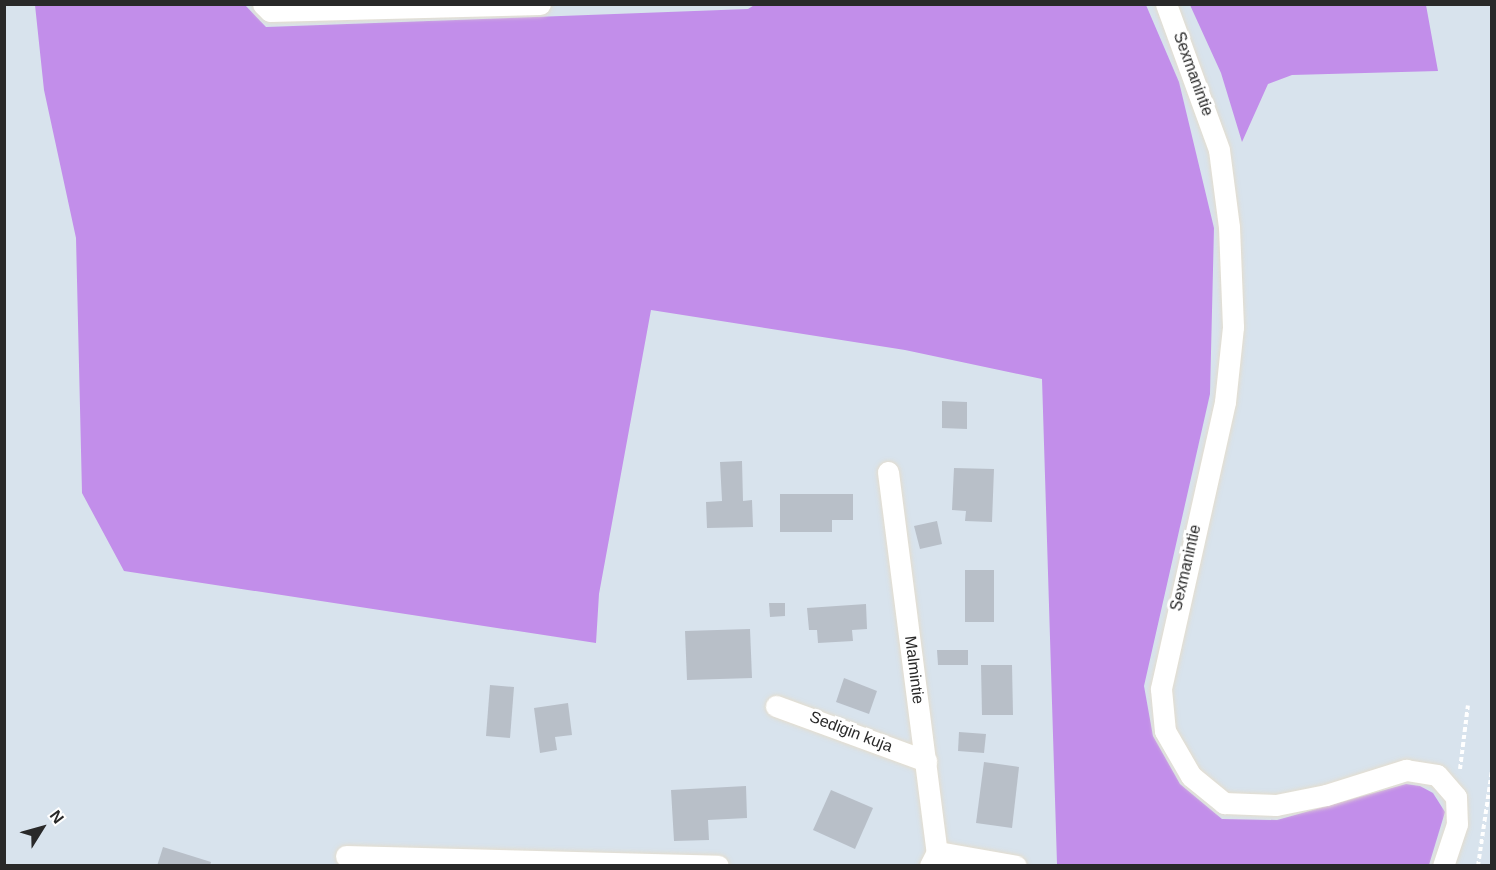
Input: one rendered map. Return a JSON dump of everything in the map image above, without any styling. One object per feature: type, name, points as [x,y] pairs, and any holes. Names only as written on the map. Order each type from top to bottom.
[{"type":"street","points":[[263,4],[270,11],[540,4]]},
{"type":"street","name":"Sexmanintie","points":[[1166,4],[1219,150],[1229,227],[1233,327],[1225,402],[1161,689],[1165,731],[1191,776],[1224,803],[1276,805],[1326,795],[1406,770],[1437,775],[1456,797]]},
{"type":"street","name":"Malmintie","points":[[888,472],[926,762],[934,859]]},
{"type":"street","name":"Sedigin kuja","points":[[776,706],[926,762]]},
{"type":"street","points":[[1443,866],[1457,824],[1456,797]]},
{"type":"street","points":[[346,856],[718,866]]},
{"type":"street","points":[[934,859],[1016,866]]},
{"type":"path","points":[[1456,797],[1468,705]]},
{"type":"path","points":[[1478,866],[1491,770]]},
{"type":"shaded area","points":[[756,4],[1146,5],[1179,82],[1214,228],[1210,394],[1144,686],[1153,736],[1180,784],[1222,819],[1277,820],[1406,784],[1420,786],[1433,793],[1445,812],[1429,865],[1057,864],[1042,379],[905,350],[651,310],[599,594],[596,643],[124,571],[82,493],[76,238],[44,90],[35,5],[245,5],[266,27],[748,9]]},
{"type":"shaded area","points":[[1190,5],[1426,5],[1438,71],[1292,75],[1268,84],[1242,142],[1221,73]]},
{"type":"building","points":[[942,401],[967,402],[967,429],[942,428]]},
{"type":"building","points":[[742,461],[743,501],[752,500],[753,527],[707,528],[706,502],[722,501],[720,462]]},
{"type":"building","points":[[954,468],[994,469],[992,522],[965,521],[966,511],[952,510]]},
{"type":"building","points":[[780,494],[853,494],[853,520],[832,520],[832,532],[780,532]]},
{"type":"building","points":[[937,521],[942,544],[920,549],[914,526]]},
{"type":"building","points":[[965,570],[994,570],[994,622],[965,622]]},
{"type":"building","points":[[769,603],[785,603],[785,616],[770,617]]},
{"type":"building","points":[[866,604],[867,629],[852,630],[853,641],[818,643],[817,630],[809,630],[807,608]]},
{"type":"building","points":[[750,629],[752,678],[687,680],[685,631]]},
{"type":"building","points":[[937,650],[968,650],[968,665],[938,665]]},
{"type":"building","points":[[981,665],[1012,665],[1013,715],[982,715]]},
{"type":"building","points":[[844,678],[877,691],[869,714],[836,702]]},
{"type":"building","points":[[490,685],[514,687],[510,738],[486,736]]},
{"type":"building","points":[[568,703],[572,735],[555,737],[557,750],[540,753],[534,708]]},
{"type":"building","points":[[959,732],[986,734],[984,753],[958,751]]},
{"type":"building","points":[[984,762],[1019,767],[1012,828],[976,823]]},
{"type":"building","points":[[746,786],[747,818],[708,820],[709,840],[674,841],[671,790]]},
{"type":"building","points":[[831,790],[873,808],[855,849],[813,830]]},
{"type":"building","points":[[163,847],[211,862],[210,866],[157,866]]}]
